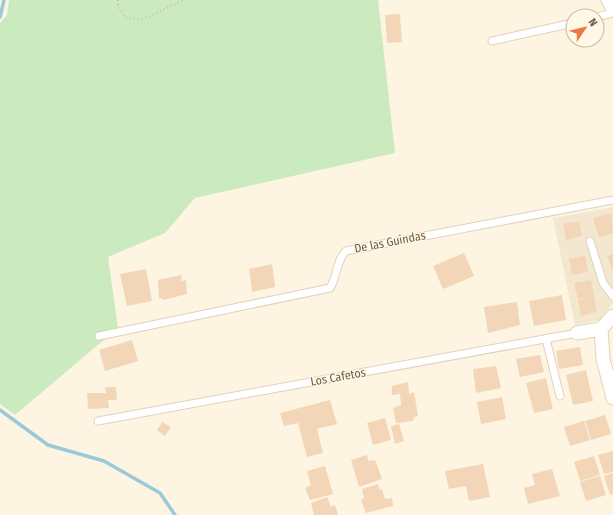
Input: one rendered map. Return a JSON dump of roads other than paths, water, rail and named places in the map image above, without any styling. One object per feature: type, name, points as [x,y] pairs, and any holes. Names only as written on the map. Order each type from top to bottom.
[{"type":"street","points":[[608,0],[613,9]]},
{"type":"street","points":[[577,333],[601,329],[613,316]]},
{"type":"street","points":[[601,329],[603,359],[613,398]]},
{"type":"lane","points":[[492,41],[565,24]]},
{"type":"lane","name":"De las Guindas","points":[[99,336],[330,288],[336,277],[341,256],[346,251],[613,200]]},
{"type":"lane","points":[[590,241],[603,283],[613,296]]},
{"type":"lane","name":"Los Cafetos","points":[[98,421],[577,333]]},
{"type":"lane","points":[[546,339],[560,396]]},
{"type":"waterway","points":[[0,17],[4,0]]},
{"type":"waterway","points":[[0,410],[48,445],[104,461],[160,493],[175,515]]}]
